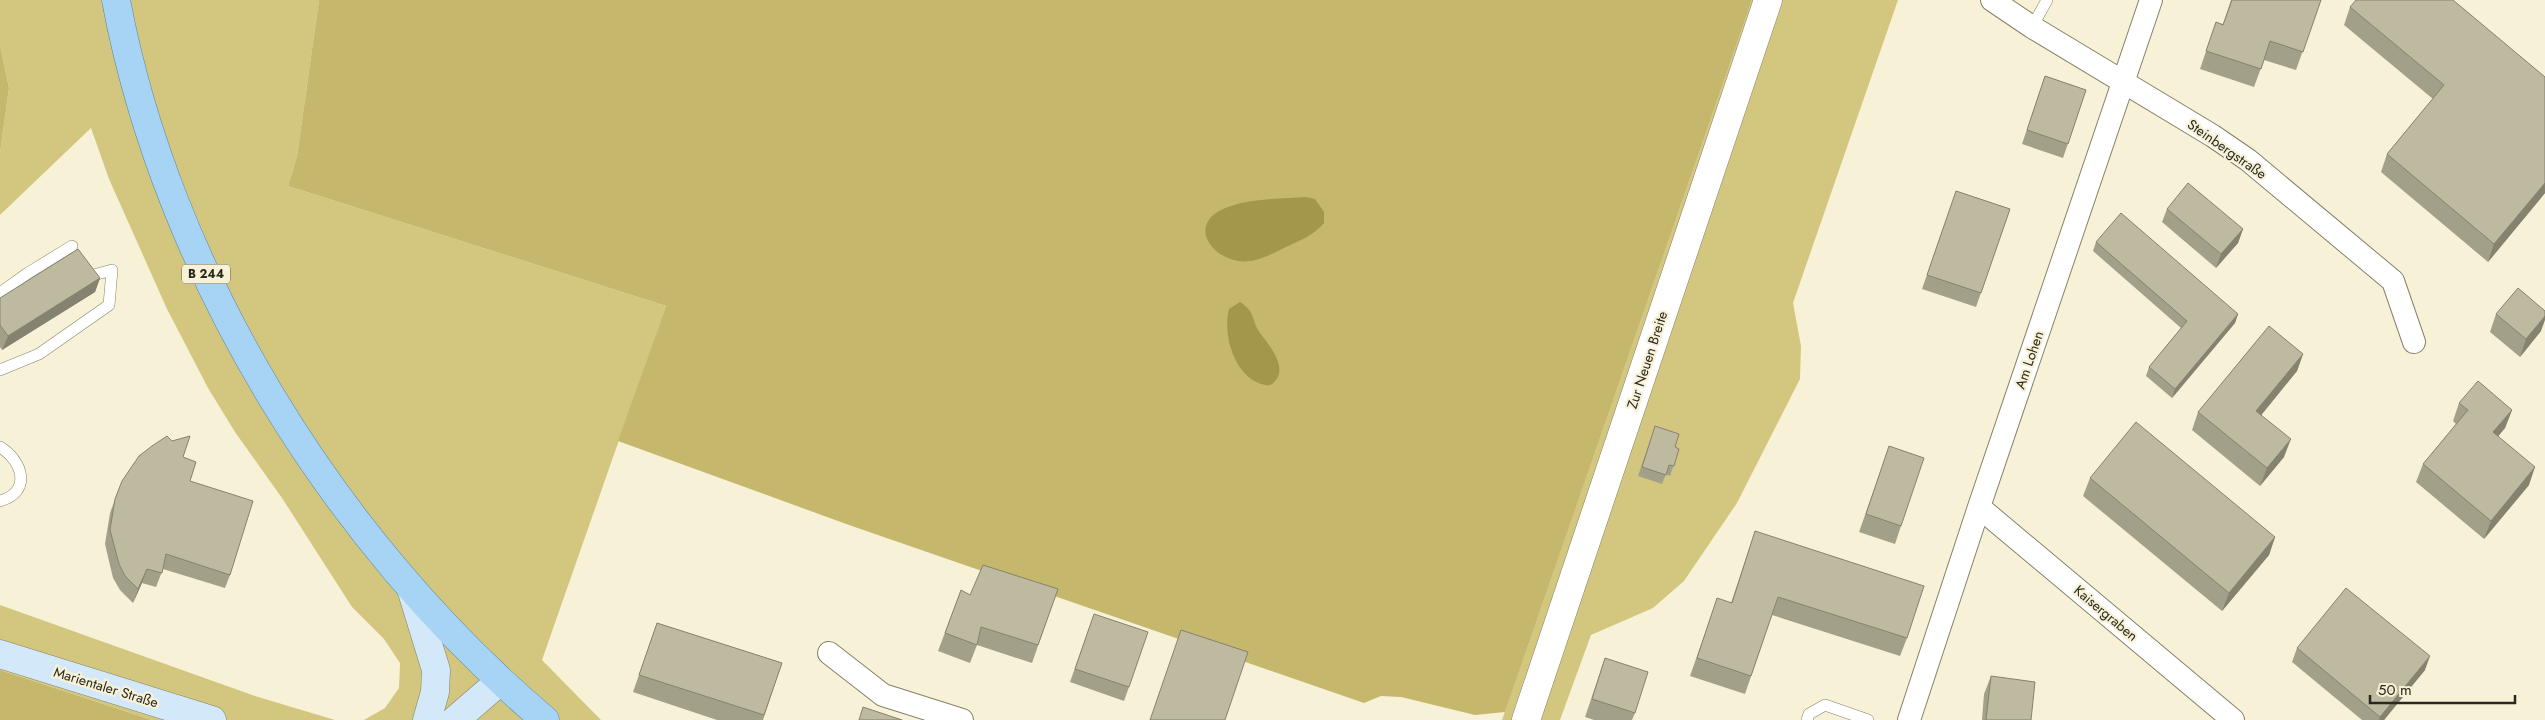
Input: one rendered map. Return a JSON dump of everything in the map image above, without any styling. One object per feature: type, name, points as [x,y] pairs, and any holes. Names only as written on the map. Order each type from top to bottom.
[{"type":"main road","name":"B 244","points":[[116,0],[125,47],[171,194],[209,280],[251,361],[304,446],[355,522],[412,592],[499,682],[544,720]]},
{"type":"main road","points":[[412,592],[436,670],[435,692],[427,720]]},
{"type":"main road","name":"Marientaler Straße","points":[[0,654],[212,720]]},
{"type":"main road","points":[[455,720],[499,682]]},
{"type":"street","name":"Zur Neuen Breite","points":[[1526,720],[1768,0]]},
{"type":"street","name":"Steinbergstraße","points":[[1992,0],[2032,27],[2213,136],[2248,160],[2393,281],[2414,342]]},
{"type":"street","name":"Am Lohen","points":[[1909,720],[1979,507],[2151,0]]},
{"type":"street","name":"Kaisergraben","points":[[1979,507],[2233,720]]},
{"type":"street","points":[[829,653],[882,695],[962,720]]},
{"type":"lane","points":[[2032,27],[2046,0]]},
{"type":"lane","points":[[0,293],[28,272],[72,246]]},
{"type":"lane","points":[[0,370],[39,354],[109,305],[112,270],[90,276]]},
{"type":"lane","points":[[0,447],[11,454],[18,464],[21,482],[15,493],[0,501]]},
{"type":"lane","points":[[1807,720],[1809,714],[1825,705],[1868,720]]},
{"type":"shaded area","points":[[0,0],[319,0],[297,156],[288,186],[666,306],[542,660],[601,720],[364,720],[385,708],[399,688],[400,663],[384,639],[352,607],[282,498],[235,432],[208,388],[167,309],[109,179],[91,128],[0,215],[0,153],[9,88],[0,45]]},
{"type":"shaded area","points":[[319,0],[1752,0],[1505,712],[1475,715],[1401,697],[1381,696],[1364,703],[849,525],[618,441],[666,306],[288,186],[297,156]]},
{"type":"shaded area","points":[[1752,0],[1898,0],[1793,303],[1801,346],[1800,379],[1737,503],[1684,581],[1653,608],[1591,635],[1560,720],[1502,720]]},
{"type":"shaded area","points":[[0,45],[9,88],[0,153]]},
{"type":"shaded area","points":[[1306,197],[1315,199],[1324,212],[1324,223],[1307,237],[1265,257],[1251,261],[1238,261],[1227,258],[1210,244],[1206,235],[1206,225],[1212,217],[1232,205],[1264,200]]},
{"type":"shaded area","points":[[1240,302],[1249,309],[1257,328],[1276,356],[1279,369],[1278,375],[1271,384],[1265,385],[1255,381],[1246,374],[1233,354],[1229,343],[1227,319],[1229,309]]},
{"type":"shaded area","points":[[0,605],[255,696],[335,720],[152,720],[0,670]]},
{"type":"shaded area","points":[[0,670],[152,720],[0,720]]},
{"type":"building","points":[[2232,0],[2321,0],[2303,52],[2270,41],[2261,69],[2206,51],[2216,22],[2223,25]]},
{"type":"building","points":[[2356,0],[2453,0],[2545,77],[2545,183],[2494,244],[2387,154],[2444,85],[2350,7]]},
{"type":"building","points":[[2045,76],[2086,90],[2068,144],[2027,130]]},
{"type":"building","points":[[2188,183],[2243,229],[2221,254],[2167,209]]},
{"type":"building","points":[[1956,191],[2010,209],[1981,293],[1927,275]]},
{"type":"building","points":[[2121,213],[2238,314],[2175,389],[2149,367],[2187,321],[2096,242]]},
{"type":"building","points":[[78,249],[100,278],[8,336],[0,325],[0,298]]},
{"type":"building","points":[[2518,288],[2545,311],[2545,316],[2526,339],[2496,314]]},
{"type":"building","points":[[2269,326],[2303,354],[2256,411],[2291,439],[2267,468],[2198,412]]},
{"type":"building","points":[[2478,381],[2512,410],[2493,432],[2535,467],[2491,521],[2423,464],[2468,410],[2459,403]]},
{"type":"building","points":[[2136,422],[2275,537],[2229,593],[2090,478]]},
{"type":"building","points":[[1655,426],[1679,434],[1675,447],[1679,449],[1674,466],[1669,465],[1666,475],[1642,467]]},
{"type":"building","points":[[167,436],[172,441],[190,436],[183,457],[196,462],[190,481],[253,501],[230,575],[166,554],[162,573],[147,569],[138,589],[125,576],[119,564],[110,530],[115,499],[122,481],[139,456]]},
{"type":"building","points":[[1889,446],[1924,458],[1901,526],[1866,514]]},
{"type":"building","points":[[1755,531],[1924,586],[1907,638],[1778,597],[1751,676],[1697,658],[1717,598],[1732,603]]},
{"type":"building","points":[[983,565],[1058,589],[1038,645],[981,627],[977,645],[945,633],[961,590],[970,595]]},
{"type":"building","points":[[2346,588],[2430,656],[2380,717],[2297,648]]},
{"type":"building","points":[[1094,614],[1148,632],[1129,687],[1075,669]]},
{"type":"building","points":[[657,623],[782,663],[764,715],[639,675]]},
{"type":"building","points":[[1181,630],[1248,652],[1225,720],[1150,720]]},
{"type":"building","points":[[1605,658],[1648,672],[1635,713],[1592,699]]},
{"type":"building","points":[[1991,676],[2035,682],[2031,720],[1986,720]]},
{"type":"building","points":[[863,707],[902,720],[859,720]]}]
